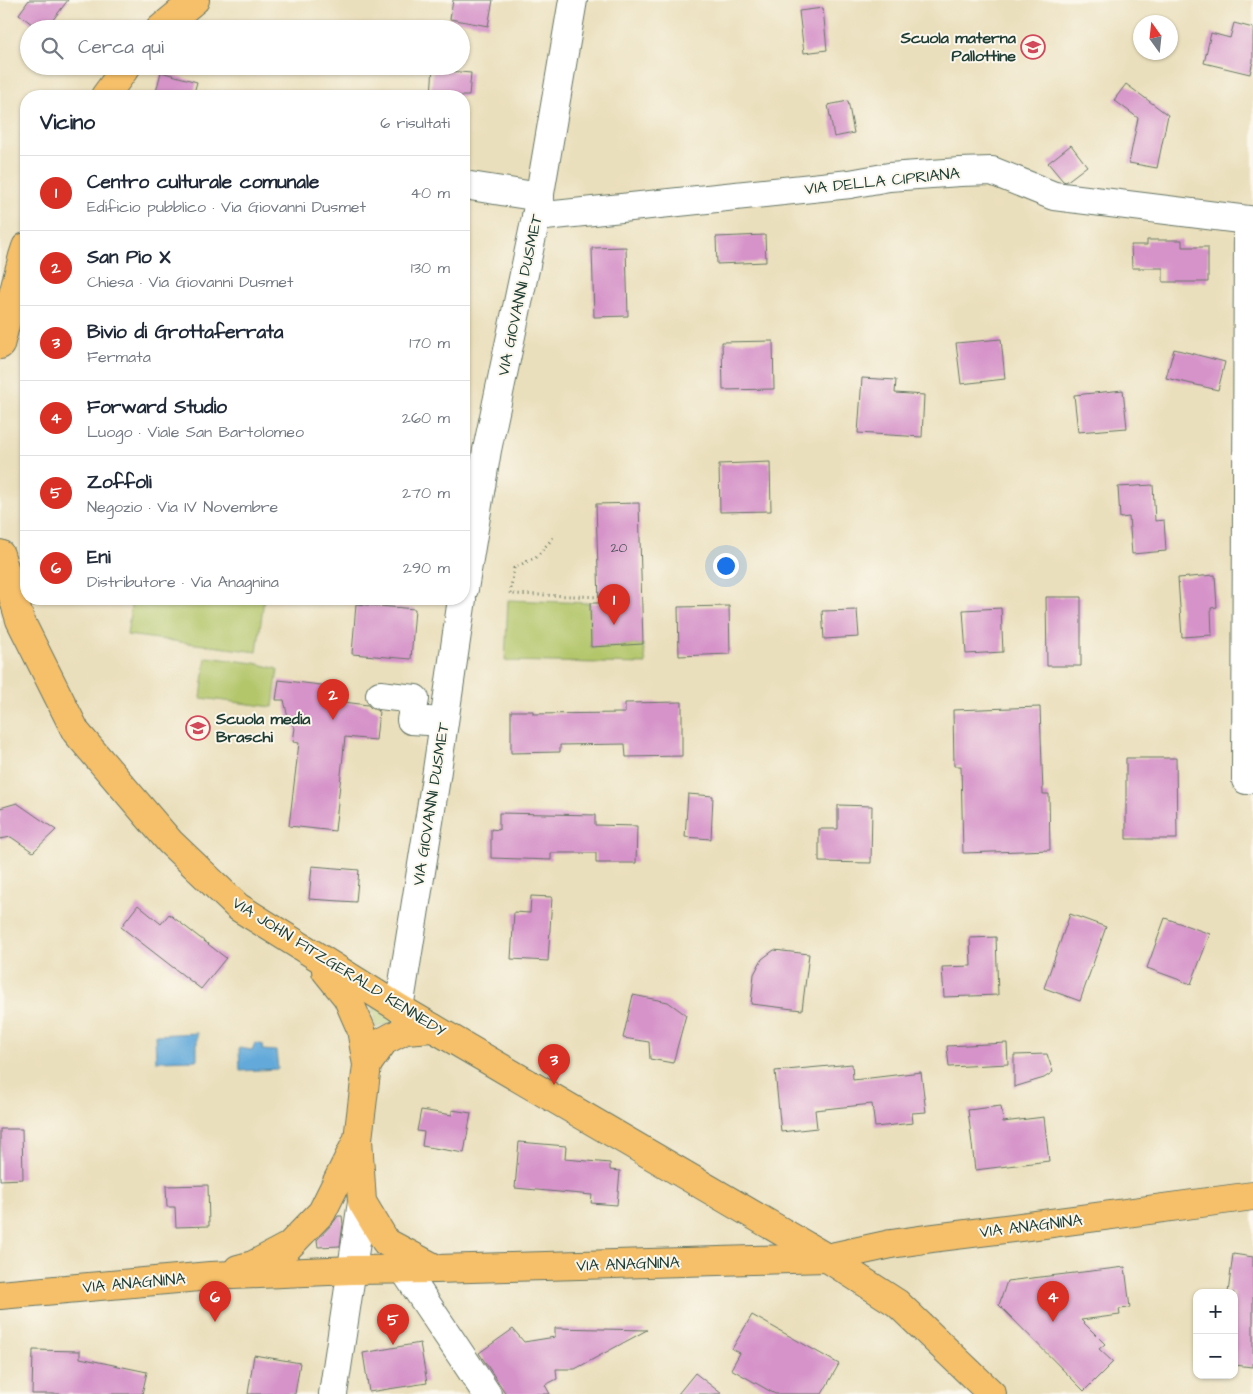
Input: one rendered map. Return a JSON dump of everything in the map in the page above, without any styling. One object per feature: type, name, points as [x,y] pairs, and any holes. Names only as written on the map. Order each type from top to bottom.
[{"type":"main road","points":[[171,20],[195,0]]},
{"type":"main road","points":[[109,90],[120,75]]},
{"type":"main road","points":[[0,344],[20,267]]},
{"type":"main road","name":"VIA JOHN FITZGERALD KENNEDY","points":[[1,562],[20,620],[76,732],[170,842],[238,907],[398,1008],[827,1258],[897,1303],[992,1394]]},
{"type":"main road","points":[[313,955],[348,997],[361,1029],[367,1065],[358,1140],[362,1202],[386,1242],[436,1269]]},
{"type":"main road","points":[[367,1065],[384,1041],[405,1030],[434,1028]]},
{"type":"main road","points":[[210,1276],[253,1265],[289,1246],[322,1212],[358,1140]]},
{"type":"main road","name":"VIA ANAGNINA","points":[[0,1295],[210,1276],[352,1270],[827,1258],[891,1244],[932,1238],[1253,1196]]},
{"type":"main road","points":[[742,1261],[760,1251],[765,1244],[766,1229],[763,1221]]},
{"type":"street","name":"VIA GIOVANNI DUSMET","points":[[470,552],[487,450],[538,207],[573,0]]},
{"type":"street","name":"VIA DELLA CIPRIANA","points":[[470,187],[538,207],[850,184],[889,177],[992,171],[1054,196],[1250,220]]},
{"type":"street","points":[[1246,780],[1250,220]]},
{"type":"street","name":"VIA GIOVANNI DUSMET","points":[[398,1008],[461,605]]},
{"type":"street","points":[[380,695],[415,699],[411,720],[444,722]]},
{"type":"street","points":[[333,1394],[362,1202]]},
{"type":"street","points":[[404,1270],[487,1394]]},
{"type":"path","points":[[553,538],[536,557],[514,568],[510,594],[604,597]]},
{"type":"green space","points":[[508,600],[590,603],[591,647],[643,644],[646,664],[505,661]]},
{"type":"green space","points":[[131,605],[263,605],[257,652],[127,635]]},
{"type":"green space","points":[[206,657],[255,663],[278,669],[273,707],[201,698]]},
{"type":"green space","points":[[369,990],[412,1016],[376,1028]]},
{"type":"water","points":[[197,1033],[197,1060],[156,1061],[155,1035]]},
{"type":"water","points":[[255,1043],[264,1045],[262,1050],[276,1051],[278,1069],[240,1071],[239,1048],[252,1050]]},
{"type":"building","points":[[29,0],[68,0],[53,20],[27,20],[19,14]]},
{"type":"building","points":[[453,0],[493,0],[488,26],[470,23],[470,20],[450,19]]},
{"type":"building","points":[[823,8],[827,50],[804,53],[799,11]]},
{"type":"building","points":[[1234,23],[1253,28],[1253,61],[1250,74],[1204,63],[1211,33],[1230,38]]},
{"type":"building","points":[[471,73],[470,90],[431,90],[432,75],[470,75]]},
{"type":"building","points":[[160,75],[172,75],[197,82],[195,90],[156,90]]},
{"type":"building","points":[[1126,84],[1168,115],[1157,168],[1129,163],[1138,118],[1114,100]]},
{"type":"building","points":[[848,101],[854,133],[834,137],[828,105]]},
{"type":"building","points":[[1071,145],[1087,166],[1066,182],[1048,163]]},
{"type":"building","points":[[765,235],[766,262],[717,264],[716,237]]},
{"type":"building","points":[[1147,240],[1182,240],[1182,247],[1208,247],[1208,282],[1163,282],[1163,268],[1132,268],[1131,245],[1147,245]]},
{"type":"building","points":[[626,247],[628,316],[594,317],[592,248]]},
{"type":"building","points":[[1001,339],[1005,379],[961,384],[956,343]]},
{"type":"building","points":[[773,341],[774,389],[723,390],[722,342]]},
{"type":"building","points":[[1174,349],[1225,362],[1218,390],[1166,378]]},
{"type":"building","points":[[862,378],[896,380],[895,393],[924,395],[922,437],[858,433]]},
{"type":"building","points":[[1123,390],[1127,428],[1078,432],[1074,395]]},
{"type":"building","points":[[770,462],[771,511],[720,512],[719,464]]},
{"type":"building","points":[[1153,485],[1155,521],[1164,520],[1166,551],[1132,554],[1129,517],[1120,518],[1118,487]]},
{"type":"building","points":[[639,503],[643,644],[591,647],[590,603],[599,603],[596,504]]},
{"type":"building","points":[[1215,575],[1217,607],[1211,608],[1212,635],[1182,637],[1178,578]]},
{"type":"building","points":[[1046,597],[1081,597],[1081,666],[1047,666]]},
{"type":"building","points":[[356,605],[415,609],[411,659],[352,654]]},
{"type":"building","points":[[729,606],[730,654],[679,656],[678,607]]},
{"type":"building","points":[[1001,608],[1003,652],[966,654],[963,610]]},
{"type":"building","points":[[857,610],[859,637],[824,639],[822,611]]},
{"type":"building","points":[[279,680],[329,686],[327,700],[368,705],[379,711],[376,740],[345,737],[335,831],[289,826],[299,743],[293,742],[295,728],[288,718],[284,700],[276,700]]},
{"type":"building","points":[[682,702],[682,756],[626,757],[625,744],[560,745],[560,752],[511,753],[511,711],[533,711],[533,714],[625,713],[625,703]]},
{"type":"building","points":[[1040,707],[1043,794],[1049,794],[1050,850],[963,853],[961,766],[954,766],[953,710]]},
{"type":"building","points":[[1126,758],[1176,758],[1177,839],[1126,839]]},
{"type":"building","points":[[688,794],[713,796],[711,839],[685,837]]},
{"type":"building","points":[[17,803],[56,830],[33,852],[11,837],[0,839],[0,808]]},
{"type":"building","points":[[838,805],[872,806],[871,863],[819,862],[819,829],[838,829]]},
{"type":"building","points":[[499,813],[595,815],[595,825],[637,826],[636,863],[596,863],[596,853],[551,853],[551,860],[491,858],[491,829],[499,830]]},
{"type":"building","points":[[312,866],[359,870],[356,902],[309,899]]},
{"type":"building","points":[[531,896],[552,897],[548,961],[511,959],[514,912],[530,913]]},
{"type":"building","points":[[138,905],[161,924],[169,914],[226,958],[201,989],[121,927]]},
{"type":"building","points":[[1070,914],[1106,927],[1080,1001],[1044,988]]},
{"type":"building","points":[[1165,918],[1210,934],[1191,984],[1147,968]]},
{"type":"building","points":[[996,937],[998,995],[944,997],[942,967],[971,966],[970,938]]},
{"type":"building","points":[[774,950],[809,954],[802,1010],[751,1004],[754,974],[762,959]]},
{"type":"building","points":[[633,995],[668,1002],[686,1015],[673,1063],[650,1059],[649,1042],[623,1038]]},
{"type":"building","points":[[1007,1043],[1008,1064],[949,1067],[947,1046]]},
{"type":"building","points":[[1047,1054],[1053,1072],[1044,1078],[1014,1087],[1014,1055]]},
{"type":"building","points":[[852,1064],[853,1080],[921,1072],[926,1112],[912,1113],[913,1123],[875,1127],[872,1104],[815,1110],[817,1128],[781,1132],[775,1071]]},
{"type":"building","points":[[1001,1106],[1003,1122],[1044,1117],[1049,1161],[975,1170],[968,1110]]},
{"type":"building","points":[[421,1110],[452,1115],[452,1110],[471,1113],[464,1153],[422,1146],[424,1132],[417,1131]]},
{"type":"building","points":[[0,1129],[22,1129],[23,1179],[0,1180]]},
{"type":"building","points":[[519,1142],[566,1146],[565,1159],[610,1163],[610,1170],[620,1171],[617,1205],[591,1203],[592,1195],[515,1188]]},
{"type":"building","points":[[208,1185],[209,1226],[176,1227],[175,1207],[167,1207],[166,1186]]},
{"type":"building","points":[[338,1216],[342,1216],[343,1224],[340,1246],[318,1247],[317,1240]]},
{"type":"building","points":[[1233,1254],[1253,1257],[1253,1367],[1238,1365],[1238,1289],[1229,1289]]},
{"type":"building","points":[[1125,1267],[1130,1308],[1119,1309],[1120,1315],[1081,1320],[1105,1344],[1099,1349],[1113,1362],[1084,1391],[999,1305],[1007,1281]]},
{"type":"building","points":[[752,1315],[839,1364],[822,1394],[775,1394],[731,1369],[740,1353],[732,1349]]},
{"type":"building","points":[[555,1328],[647,1330],[575,1369],[556,1369],[557,1379],[545,1385],[550,1394],[506,1394],[479,1353],[513,1329],[524,1342],[555,1337]]},
{"type":"building","points":[[420,1343],[427,1383],[369,1392],[363,1353]]},
{"type":"building","points":[[33,1350],[80,1351],[80,1358],[147,1372],[142,1394],[32,1394]]},
{"type":"building","points":[[254,1355],[300,1363],[295,1394],[248,1394]]},
{"type":"building","points":[[695,1373],[722,1394],[678,1394]]},
{"type":"place","name":"Scuola materna Pallottine","points":[[1033,47]]},
{"type":"place","name":"Centro culturale comunale","points":[[614,625]]},
{"type":"place","name":"San Pio X","points":[[333,720]]},
{"type":"place","name":"Scuola media Braschi","points":[[198,728]]},
{"type":"place","name":"Bivio di Grottaferrata","points":[[554,1085]]},
{"type":"place","name":"Eni","points":[[215,1322]]},
{"type":"place","name":"Forward Studio","points":[[1053,1322]]},
{"type":"place","name":"Zoffoli","points":[[393,1345]]}]
